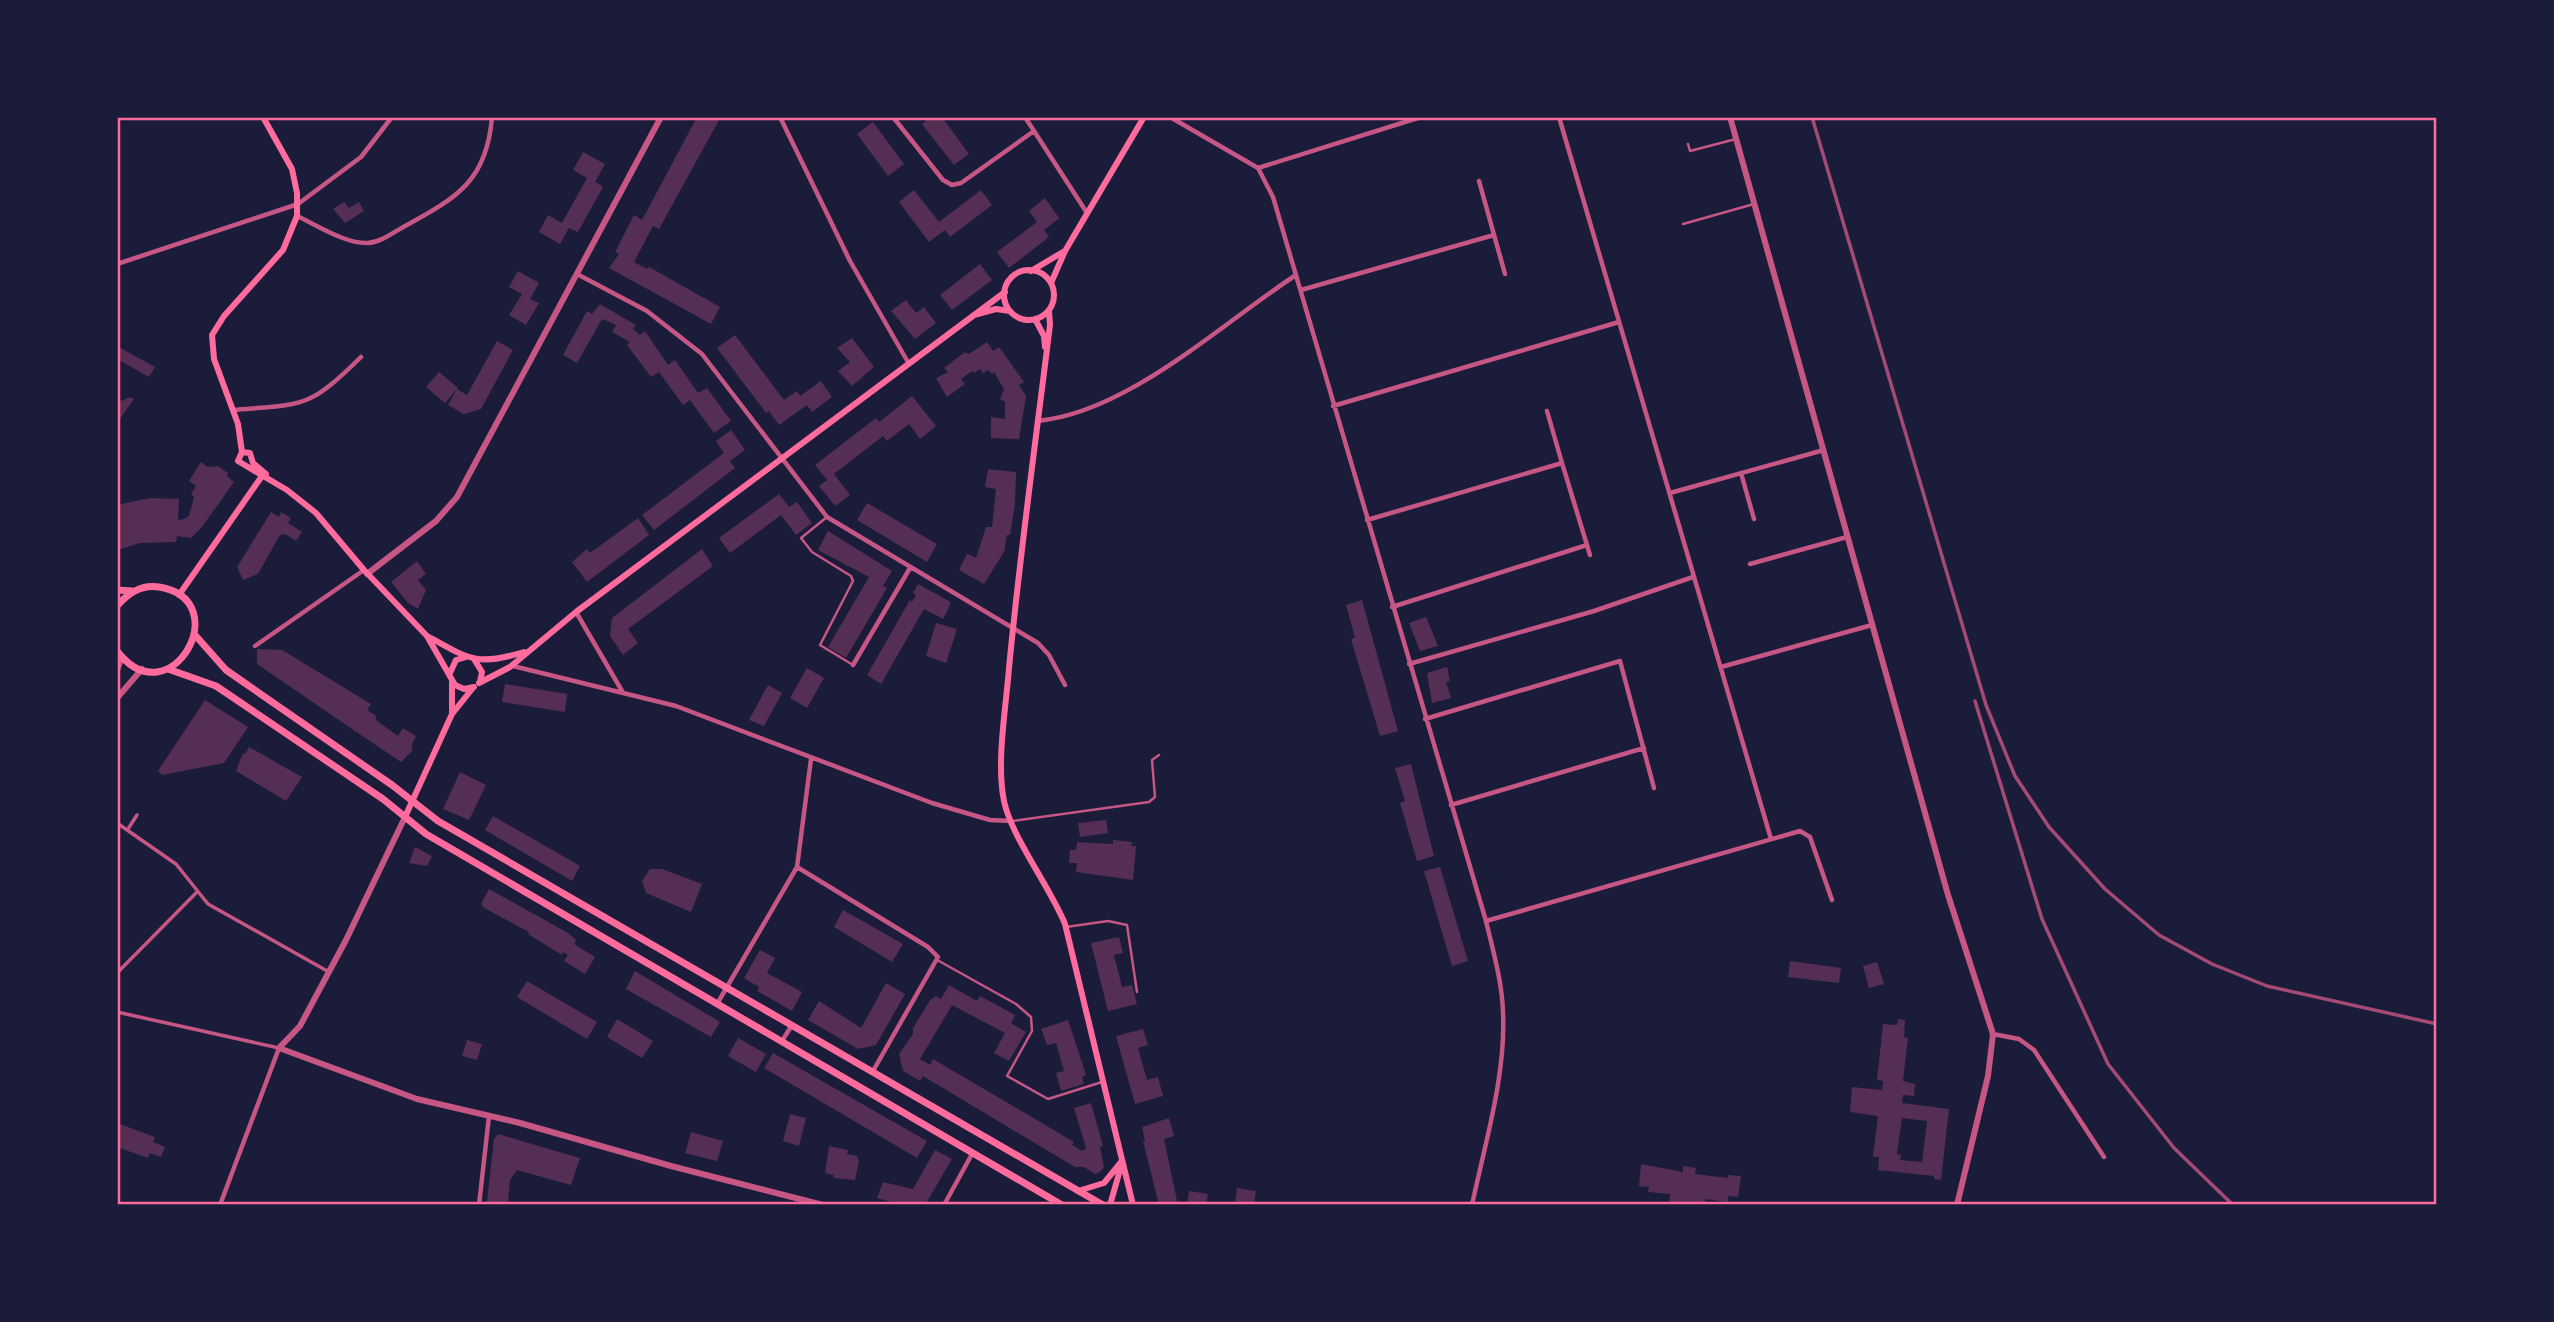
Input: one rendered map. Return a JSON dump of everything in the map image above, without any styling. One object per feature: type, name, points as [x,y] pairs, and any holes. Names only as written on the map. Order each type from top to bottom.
[{"type":"main road","points":[[242,452],[233,410],[214,359],[212,335],[224,316],[289,239],[298,204],[292,169],[263,117]]},
{"type":"main road","points":[[1051,282],[1065,251],[1144,117]]},
{"type":"main road","points":[[452,682],[460,688],[476,685],[512,666],[526,651],[576,612],[1005,292],[1016,275],[1031,271],[1065,251]]},
{"type":"main road","points":[[1031,271],[1046,276],[1051,282],[1054,297],[1049,311],[1050,325],[1013,628],[1002,778],[1003,798],[1011,821],[1050,890],[1066,927],[1132,1205]]},
{"type":"main road","points":[[1005,292],[1010,311]]},
{"type":"main road","points":[[973,316],[996,309],[1010,311],[1021,319],[1035,319],[1049,311]]},
{"type":"main road","points":[[1035,319],[1044,336],[1045,356]]},
{"type":"main road","points":[[242,452],[238,456],[239,463],[273,481]]},
{"type":"main road","points":[[242,452],[250,453],[253,463],[316,513],[426,636],[450,673],[452,714]]},
{"type":"main road","points":[[179,595],[262,475]]},
{"type":"main road","points":[[117,590],[132,591],[156,586],[179,595],[192,613],[195,635],[188,652],[168,668]]},
{"type":"main road","points":[[117,606],[132,591]]},
{"type":"main road","points":[[195,635],[226,670],[438,821],[1102,1205]]},
{"type":"main road","points":[[426,636],[474,659],[493,661],[526,651]]},
{"type":"main road","points":[[120,654],[142,669],[168,668],[216,686],[405,817],[425,834],[1062,1205]]},
{"type":"main road","points":[[450,673],[456,660],[466,657]]},
{"type":"main road","points":[[405,817],[452,714],[476,685],[482,671],[474,659]]},
{"type":"main road","points":[[1078,1191],[1104,1183],[1122,1161]]},
{"type":"main road","points":[[1110,1205],[1122,1161]]},
{"type":"street","points":[[117,264],[298,204],[361,157],[393,117]]},
{"type":"street","points":[[297,216],[358,241],[370,243],[382,238],[451,200],[471,181],[485,156],[492,117]]},
{"type":"street","points":[[255,646],[429,527],[452,504],[661,117]]},
{"type":"street","points":[[780,117],[850,261],[909,363]]},
{"type":"street","points":[[893,117],[943,180],[952,186],[961,183],[1034,131]]},
{"type":"street","points":[[1025,117],[1087,212]]},
{"type":"street","points":[[1170,117],[1258,167],[1273,197],[1486,921],[1500,987],[1503,1030],[1495,1092],[1472,1205]]},
{"type":"street","points":[[1258,167],[1421,117]]},
{"type":"street","points":[[1559,117],[1771,839]]},
{"type":"street","points":[[1730,117],[1948,895],[1993,1034],[1986,1087],[1958,1204],[1967,1205]]},
{"type":"street","points":[[1479,181],[1505,274]]},
{"type":"street","points":[[1301,290],[1494,235]]},
{"type":"street","points":[[577,274],[647,311],[702,354],[827,517],[1044,648],[1065,685]]},
{"type":"street","points":[[1037,421],[1073,415],[1117,397],[1296,275]]},
{"type":"street","points":[[1333,406],[1619,323]]},
{"type":"street","points":[[233,410],[308,401],[324,393],[361,357]]},
{"type":"street","points":[[1547,411],[1590,555]]},
{"type":"street","points":[[1670,493],[1824,449]]},
{"type":"street","points":[[1367,520],[1562,463]]},
{"type":"street","points":[[1741,473],[1754,519]]},
{"type":"street","points":[[1750,564],[1847,537]]},
{"type":"street","points":[[1392,607],[1587,545]]},
{"type":"street","points":[[853,665],[910,568]]},
{"type":"street","points":[[1409,664],[1594,611],[1693,578]]},
{"type":"street","points":[[576,612],[622,691]]},
{"type":"street","points":[[1721,667],[1873,625]]},
{"type":"street","points":[[117,670],[120,654]]},
{"type":"street","points":[[1425,719],[1620,661],[1654,788]]},
{"type":"street","points":[[512,666],[683,708],[799,755],[953,810],[990,820],[1011,821]]},
{"type":"street","points":[[117,698],[142,669]]},
{"type":"street","points":[[1451,805],[1644,748]]},
{"type":"street","points":[[717,1004],[797,867],[811,759]]},
{"type":"street","points":[[128,829],[137,815]]},
{"type":"street","points":[[220,1205],[279,1048],[300,1026],[405,817]]},
{"type":"street","points":[[117,823],[176,864],[196,893],[216,909],[329,972]]},
{"type":"street","points":[[1486,921],[1771,839],[1806,832],[1832,900]]},
{"type":"street","points":[[797,867],[928,947],[939,961],[872,1072]]},
{"type":"street","points":[[117,973],[196,893]]},
{"type":"street","points":[[117,1012],[279,1048],[417,1099],[823,1205]]},
{"type":"street","points":[[782,1042],[792,1026]]},
{"type":"street","points":[[1993,1034],[2019,1039],[2034,1050],[2104,1157]]},
{"type":"street","points":[[479,1205],[489,1116]]},
{"type":"street","points":[[944,1205],[973,1153]]},
{"type":"lane","points":[[1688,144],[1690,151],[1736,139]]},
{"type":"lane","points":[[1683,224],[1754,204]]},
{"type":"lane","points":[[827,517],[801,538],[814,554],[849,575],[852,583],[820,645],[853,665]]},
{"type":"lane","points":[[1011,821],[1149,802],[1155,797],[1152,760],[1159,755]]},
{"type":"lane","points":[[1066,927],[1108,921],[1127,925],[1137,992]]},
{"type":"lane","points":[[939,961],[1016,1004],[1031,1017],[1032,1031],[1007,1076],[1048,1099],[1102,1082]]},
{"type":"building","points":[[697,117],[719,120],[659,229],[653,226],[634,262],[647,269],[649,267],[720,307],[711,324],[609,268],[619,254],[615,252],[634,215],[642,220]]},
{"type":"building","points":[[930,117],[942,117],[969,154],[954,165],[922,124]]},
{"type":"building","points":[[873,122],[904,164],[888,176],[857,134]]},
{"type":"building","points":[[583,152],[605,164],[595,182],[603,187],[578,232],[569,228],[560,244],[539,232],[548,215],[562,223],[587,178],[573,170]]},
{"type":"building","points":[[914,190],[939,222],[981,190],[992,205],[950,237],[945,230],[929,242],[899,202]]},
{"type":"building","points":[[1045,198],[1059,218],[1044,230],[1049,237],[1009,268],[997,252],[1037,222],[1029,211]]},
{"type":"building","points":[[344,202],[349,208],[359,202],[364,211],[345,223],[333,209]]},
{"type":"building","points":[[980,264],[992,280],[952,310],[940,295]]},
{"type":"building","points":[[518,271],[539,283],[530,299],[539,303],[526,325],[509,315],[522,294],[509,287]]},
{"type":"building","points":[[906,300],[916,313],[924,307],[936,323],[915,339],[891,311]]},
{"type":"building","points":[[600,304],[636,325],[633,329],[640,335],[645,331],[668,365],[675,360],[698,393],[707,388],[731,421],[714,433],[690,400],[683,405],[659,372],[651,377],[627,345],[630,342],[612,332],[616,325],[602,319],[577,363],[563,355],[587,311],[592,314]]},
{"type":"building","points":[[735,335],[784,400],[797,391],[800,396],[821,381],[832,397],[812,412],[807,405],[779,425],[769,411],[766,413],[717,348]]},
{"type":"building","points":[[852,338],[874,367],[852,386],[838,371],[850,362],[837,348]]},
{"type":"building","points":[[497,341],[513,350],[481,409],[464,414],[448,405],[457,389],[467,395]]},
{"type":"building","points":[[987,342],[993,351],[999,347],[1024,382],[1019,385],[1026,396],[1019,439],[991,438],[991,417],[1005,419],[1005,401],[1000,400],[1004,389],[994,372],[992,374],[988,370],[983,373],[980,369],[974,373],[972,371],[961,379],[965,384],[947,397],[936,378],[948,372],[944,368],[965,352],[969,354]]},
{"type":"building","points":[[117,346],[155,367],[149,377],[117,359]]},
{"type":"building","points":[[439,372],[458,388],[445,403],[426,387]]},
{"type":"building","points":[[912,396],[936,426],[920,439],[909,424],[887,441],[883,436],[834,474],[850,495],[835,506],[819,486],[827,480],[815,465],[876,418],[879,422]]},
{"type":"building","points":[[117,397],[122,401],[130,397],[134,399],[117,423]]},
{"type":"building","points":[[731,430],[745,450],[730,461],[735,468],[654,530],[642,515],[724,453],[716,441]]},
{"type":"building","points":[[201,462],[208,467],[218,466],[228,473],[227,476],[234,482],[202,527],[191,538],[177,536],[176,542],[140,543],[117,550],[117,505],[150,498],[179,499],[178,520],[184,519],[189,516],[194,497],[191,494],[196,486],[189,481]]},
{"type":"building","points":[[988,469],[1016,472],[1015,504],[1004,552],[984,584],[959,570],[967,554],[976,558],[986,527],[992,527],[996,489],[985,487]]},
{"type":"building","points":[[779,494],[789,507],[797,502],[812,523],[796,535],[781,515],[730,553],[719,538]]},
{"type":"building","points":[[867,503],[937,544],[927,562],[857,520]]},
{"type":"building","points":[[271,512],[279,517],[281,512],[291,518],[288,523],[302,532],[296,541],[285,534],[280,535],[258,574],[243,580],[237,567]]},
{"type":"building","points":[[638,518],[649,535],[587,582],[572,562],[587,549],[590,553]]},
{"type":"building","points":[[828,531],[892,571],[883,586],[887,588],[846,658],[828,647],[869,577],[818,550]]},
{"type":"building","points":[[702,549],[713,566],[628,629],[638,643],[623,655],[610,636],[612,618]]},
{"type":"building","points":[[417,561],[426,574],[418,580],[426,590],[418,609],[408,603],[391,582]]},
{"type":"building","points":[[918,584],[951,602],[943,619],[924,609],[881,684],[867,675],[910,600],[912,602],[916,595],[913,593]]},
{"type":"building","points":[[1362,600],[1398,731],[1380,736],[1351,639],[1355,638],[1346,605]]},
{"type":"building","points":[[1426,617],[1438,646],[1420,651],[1409,623]]},
{"type":"building","points":[[936,623],[957,629],[946,663],[926,656]]},
{"type":"building","points":[[257,649],[282,650],[371,704],[367,710],[398,736],[403,728],[416,736],[412,751],[401,762],[257,664]]},
{"type":"building","points":[[1447,667],[1450,681],[1446,682],[1451,698],[1432,703],[1427,673]]},
{"type":"building","points":[[807,668],[824,678],[807,708],[790,698]]},
{"type":"building","points":[[505,684],[567,694],[565,712],[502,702]]},
{"type":"building","points":[[768,685],[782,693],[764,726],[749,720]]},
{"type":"building","points":[[205,700],[248,727],[224,763],[162,775],[158,771]]},
{"type":"building","points":[[249,747],[302,777],[286,801],[236,771],[243,753],[245,754]]},
{"type":"building","points":[[1411,764],[1434,856],[1417,861],[1400,803],[1405,801],[1395,768]]},
{"type":"building","points":[[460,772],[486,785],[469,820],[443,809]]},
{"type":"building","points":[[493,816],[580,866],[572,881],[485,830]]},
{"type":"building","points":[[1106,820],[1108,833],[1080,837],[1078,823]]},
{"type":"building","points":[[1113,840],[1132,842],[1131,846],[1136,846],[1133,880],[1076,872],[1077,863],[1069,863],[1070,850],[1076,850],[1077,842],[1113,844]]},
{"type":"building","points":[[415,847],[432,856],[427,866],[409,863]]},
{"type":"building","points":[[1440,867],[1468,961],[1452,966],[1424,871]]},
{"type":"building","points":[[650,869],[662,869],[702,884],[691,912],[646,893],[642,881]]},
{"type":"building","points":[[489,889],[576,940],[574,944],[595,957],[585,974],[564,961],[568,955],[563,952],[562,955],[528,934],[529,932],[484,908],[481,904]]},
{"type":"building","points":[[843,910],[903,944],[892,962],[834,927]]},
{"type":"building","points":[[1119,937],[1123,953],[1114,955],[1122,987],[1132,985],[1137,1004],[1108,1011],[1091,943]]},
{"type":"building","points":[[760,950],[775,958],[767,973],[802,992],[792,1011],[757,991],[759,987],[744,978]]},
{"type":"building","points":[[1790,961],[1841,968],[1839,983],[1788,977]]},
{"type":"building","points":[[1877,962],[1884,984],[1869,988],[1863,966]]},
{"type":"building","points":[[635,971],[720,1022],[711,1037],[626,989]]},
{"type":"building","points":[[527,981],[597,1022],[587,1039],[517,997]]},
{"type":"building","points":[[886,983],[905,994],[876,1045],[858,1049],[808,1020],[819,1001],[861,1028]]},
{"type":"building","points":[[949,985],[977,1001],[980,996],[1015,1015],[1011,1023],[1026,1032],[1009,1061],[994,1053],[1005,1033],[952,1005],[920,1059],[930,1065],[933,1059],[1074,1142],[1072,1145],[1082,1151],[1086,1148],[1074,1108],[1091,1103],[1103,1146],[1100,1147],[1104,1167],[1100,1172],[1095,1174],[1084,1167],[1075,1167],[923,1076],[920,1081],[903,1071],[899,1054],[913,1034],[913,1028],[930,1000],[936,996],[941,999]]},
{"type":"building","points":[[617,1019],[653,1041],[642,1058],[607,1037]]},
{"type":"building","points":[[1898,1019],[1905,1020],[1904,1037],[1908,1038],[1903,1081],[1915,1084],[1914,1096],[1903,1095],[1902,1103],[1949,1109],[1941,1180],[1934,1179],[1934,1176],[1878,1170],[1879,1157],[1873,1157],[1878,1116],[1850,1112],[1852,1087],[1882,1090],[1883,1081],[1877,1080],[1883,1024],[1897,1025]],"holes":[[[1902,1118],[1927,1121],[1922,1162],[1900,1160],[1901,1155],[1897,1154]]]},
{"type":"building","points":[[1068,1020],[1086,1075],[1082,1077],[1084,1084],[1061,1091],[1056,1073],[1064,1071],[1056,1043],[1047,1045],[1041,1029]]},
{"type":"building","points":[[1143,1029],[1148,1045],[1138,1048],[1147,1080],[1158,1077],[1163,1096],[1135,1104],[1116,1036]]},
{"type":"building","points":[[738,1038],[766,1054],[756,1072],[728,1056]]},
{"type":"building","points":[[467,1040],[482,1044],[477,1060],[462,1056]]},
{"type":"building","points":[[773,1053],[927,1141],[917,1158],[764,1068]]},
{"type":"building","points":[[790,1114],[806,1118],[799,1146],[783,1141]]},
{"type":"building","points":[[1169,1118],[1174,1136],[1164,1139],[1177,1201],[1187,1202],[1186,1205],[1159,1205],[1143,1141],[1142,1127]]},
{"type":"building","points":[[117,1123],[155,1137],[153,1142],[165,1147],[161,1157],[150,1153],[148,1158],[117,1147]]},
{"type":"building","points":[[691,1132],[723,1141],[717,1161],[685,1153]]},
{"type":"building","points":[[498,1134],[580,1158],[571,1185],[517,1170],[510,1180],[508,1203],[487,1202],[494,1139]]},
{"type":"building","points":[[829,1146],[848,1150],[847,1154],[857,1156],[859,1161],[855,1180],[833,1178],[834,1175],[825,1173]]},
{"type":"building","points":[[935,1150],[952,1159],[925,1205],[902,1205],[877,1198],[883,1182],[913,1189]]},
{"type":"building","points":[[1641,1164],[1683,1172],[1683,1166],[1696,1168],[1695,1174],[1728,1178],[1728,1175],[1741,1176],[1738,1197],[1728,1196],[1728,1202],[1705,1199],[1705,1205],[1669,1203],[1670,1194],[1648,1192],[1649,1187],[1639,1186]]},
{"type":"building","points":[[1237,1188],[1256,1191],[1254,1205],[1235,1205]]},
{"type":"building","points":[[1189,1191],[1208,1194],[1206,1205],[1187,1205]]},
{"type":"railway","points":[[1812,117],[1986,705],[2015,776],[2049,827],[2105,889],[2159,935],[2212,964],[2267,986],[2437,1024]]},
{"type":"railway","points":[[1975,701],[2042,919],[2108,1064],[2174,1148],[2233,1205]]}]
